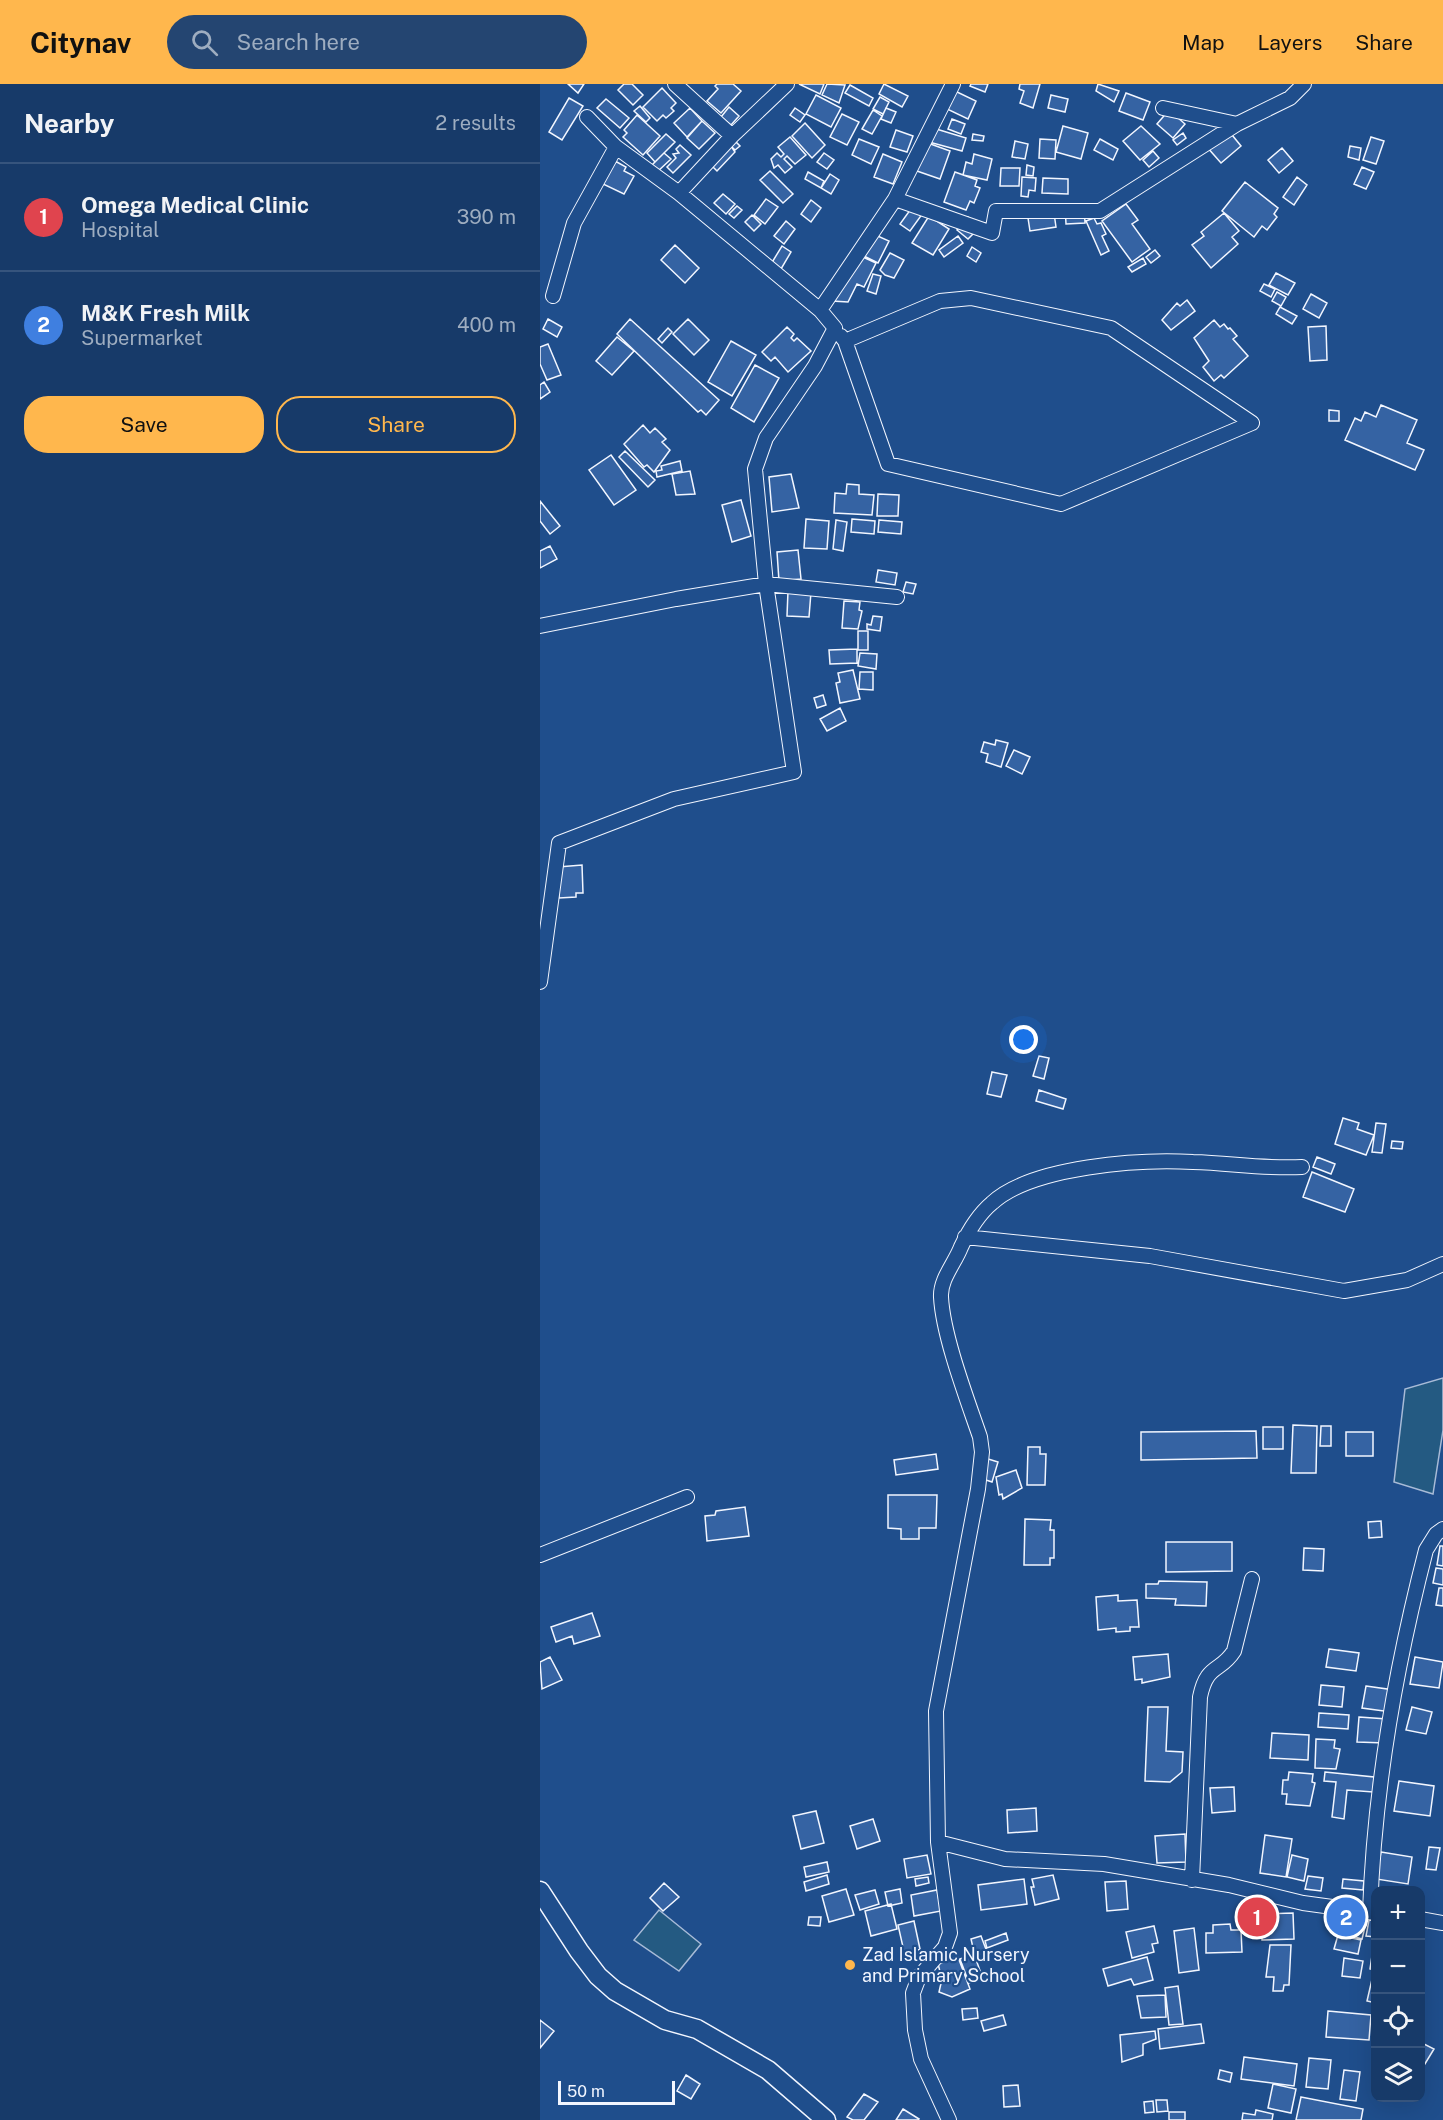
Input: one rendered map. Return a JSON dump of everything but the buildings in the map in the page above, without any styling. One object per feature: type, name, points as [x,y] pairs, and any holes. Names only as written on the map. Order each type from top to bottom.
[{"type":"street","points":[[675,84],[732,136]]},
{"type":"street","points":[[679,193],[732,136],[787,84]]},
{"type":"street","points":[[820,310],[895,199],[953,84]]},
{"type":"street","points":[[895,199],[992,233],[996,211],[1100,211],[1237,124],[1290,98],[1304,84]]},
{"type":"street","points":[[1163,108],[1237,124]]},
{"type":"street","points":[[587,117],[616,147],[679,193],[820,310],[845,341],[888,464],[1061,504],[1252,423],[1111,328],[971,298],[940,301],[845,341]]},
{"type":"street","points":[[553,296],[574,223],[616,147]]},
{"type":"street","points":[[540,982],[559,843],[674,800],[794,772],[766,584],[755,469],[765,438],[815,366],[835,328]]},
{"type":"street","points":[[540,626],[676,598],[766,584],[897,597]]},
{"type":"street","points":[[949,2120],[921,2059],[915,2030],[913,1993],[919,1977],[945,1947],[950,1933],[938,1842],[936,1711],[978,1489],[982,1452],[980,1437],[945,1324],[941,1295],[948,1271],[965,1237],[991,1203],[1008,1191],[1065,1171],[1099,1165],[1144,1162],[1194,1162],[1266,1169],[1302,1167]]},
{"type":"street","points":[[965,1237],[1150,1256],[1344,1291],[1407,1280],[1443,1264]]},
{"type":"street","points":[[540,1555],[687,1497]]},
{"type":"street","points":[[1373,1886],[1372,1853],[1396,1688],[1426,1550],[1436,1534],[1443,1528]]},
{"type":"street","points":[[1192,1880],[1200,1696],[1203,1681],[1209,1671],[1230,1658],[1234,1651],[1252,1579]]},
{"type":"street","points":[[938,1842],[1005,1859],[1104,1864],[1229,1885],[1304,1903],[1371,1912]]},
{"type":"street","points":[[540,1891],[579,1951],[598,1976],[615,1991],[665,2020],[697,2029],[768,2070],[826,2120]]},
{"type":"street","points":[[1425,1920],[1443,1923]]},
{"type":"shaded area","points":[[1443,1378],[1443,1430],[1433,1494],[1394,1482],[1405,1389]]},
{"type":"shaded area","points":[[659,1910],[701,1944],[679,1971],[634,1940]]},
{"type":"place","name":"Omega Medical Clinic","points":[[1257,1917]]},
{"type":"place","name":"M&K Fresh Milk","points":[[1346,1917]]},
{"type":"place","name":"Zad Islamic Nursery and Primary School","points":[[850,1965]]}]
